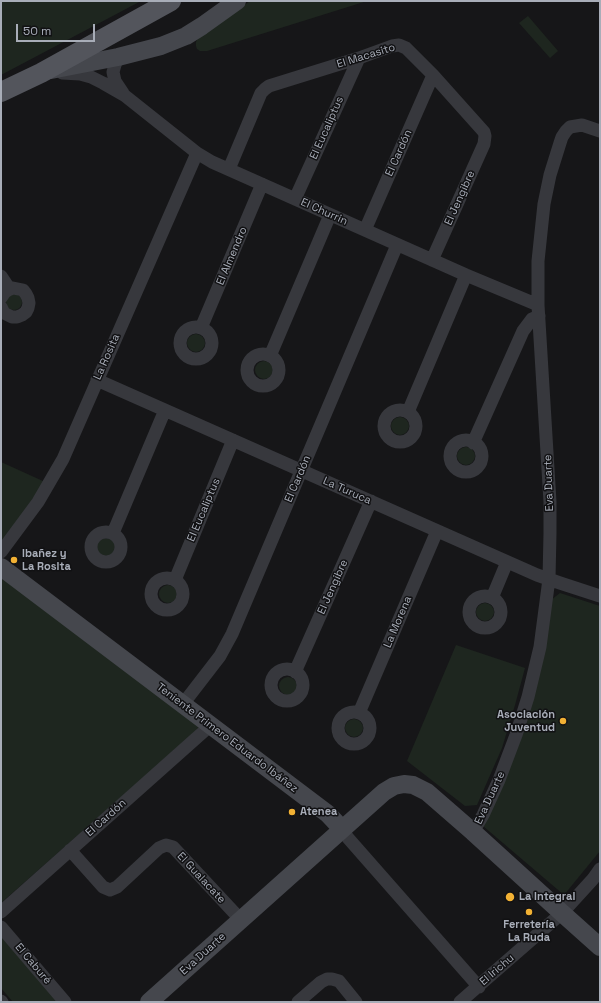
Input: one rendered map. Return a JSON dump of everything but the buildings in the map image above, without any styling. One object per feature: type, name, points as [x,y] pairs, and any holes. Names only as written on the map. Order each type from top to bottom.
[{"type":"main road","points":[[6,87],[41,73],[171,1]]},
{"type":"street","points":[[41,73],[118,57],[161,46],[186,36],[237,1]]},
{"type":"street","name":"El Macasito","points":[[229,169],[261,93],[269,86],[399,45],[406,48],[433,75],[484,132],[485,136]]},
{"type":"street","name":"El Churrin","points":[[118,57],[113,72],[115,81],[124,94]]},
{"type":"street","name":"El Eucaliptus","points":[[295,199],[359,58]]},
{"type":"street","name":"El Churrin","points":[[41,73],[80,74],[103,82],[124,94],[197,152],[212,162],[466,275],[539,311]]},
{"type":"street","name":"El Cardón","points":[[365,230],[433,75]]},
{"type":"street","name":"Eva Duarte","points":[[149,1002],[342,829],[384,792],[394,786],[404,784],[413,785],[427,792],[473,832],[483,814],[499,780],[526,703],[540,647],[549,579],[550,502],[539,311],[538,261],[544,204],[550,175],[562,137],[566,131],[570,128],[582,125],[600,131]]},
{"type":"street","name":"El Jengibre","points":[[432,260],[484,144],[485,136]]},
{"type":"street","name":"La Rosita","points":[[1,552],[38,502],[63,459],[197,152]]},
{"type":"street","name":"El Almendro","points":[[201,328],[262,184]]},
{"type":"street","points":[[270,356],[330,214]]},
{"type":"street","name":"El Cardón","points":[[183,704],[220,656],[226,645],[397,244]]},
{"type":"street","points":[[408,412],[466,275]]},
{"type":"street","points":[[1,276],[8,285],[5,294]]},
{"type":"street","points":[[1,307],[4,312],[12,317],[22,315],[28,308],[28,298],[22,290],[13,288],[5,294]]},
{"type":"street","points":[[473,443],[523,331],[539,311]]},
{"type":"street","name":"La Turuca","points":[[97,380],[507,562],[549,579],[600,596]]},
{"type":"street","points":[[113,533],[165,410]]},
{"type":"street","name":"El Eucaliptus","points":[[175,580],[233,440]]},
{"type":"street","name":"El Jengibre","points":[[295,672],[371,501]]},
{"type":"street","name":"La Morena","points":[[359,713],[437,531]]},
{"type":"street","points":[[492,598],[507,562]]},
{"type":"street","name":"Teniente Primero Eduardo Ibáñez","points":[[1,567],[328,814],[479,987]]},
{"type":"street","name":"El Cardón","points":[[1,912],[211,725]]},
{"type":"street","points":[[473,832],[600,947]]},
{"type":"street","name":"El Gualacate","points":[[70,850],[103,887],[110,890],[117,887],[159,848],[166,845],[173,847],[241,920]]},
{"type":"street","name":"El Irichu","points":[[466,1000],[562,913],[593,879],[600,869]]},
{"type":"street","name":"El Caburé","points":[[1,927],[65,1002]]},
{"type":"street","points":[[298,1002],[321,982],[327,979],[339,981],[356,1002]]},
{"type":"shaded area","points":[[1,1],[141,1],[1,75]]},
{"type":"shaded area","points":[[250,1],[367,1],[207,51],[200,51],[197,49],[196,42],[198,38]]},
{"type":"shaded area","points":[[528,16],[558,51],[550,58],[519,23]]},
{"type":"shaded area","points":[[11,294],[17,294],[22,299],[20,308],[17,310],[11,310],[6,305],[6,299]]},
{"type":"shaded area","points":[[196,334],[202,337],[205,343],[202,349],[196,352],[190,349],[187,343],[190,337]]},
{"type":"shaded area","points":[[264,361],[270,364],[273,370],[270,376],[264,379],[258,376],[255,370],[258,364]]},
{"type":"shaded area","points":[[400,417],[406,420],[409,426],[406,432],[400,435],[394,432],[391,426],[394,420]]},
{"type":"shaded area","points":[[466,447],[472,450],[475,456],[472,462],[466,465],[460,462],[457,456],[460,450]]},
{"type":"shaded area","points":[[1,462],[45,482],[1,546]]},
{"type":"shaded area","points":[[106,538],[112,541],[115,547],[112,553],[106,556],[100,553],[97,547],[100,541]]},
{"type":"shaded area","points":[[1,576],[199,726],[196,731],[1,903]]},
{"type":"shaded area","points":[[168,585],[174,588],[177,594],[174,600],[168,603],[162,600],[159,594],[162,588]]},
{"type":"shaded area","name":"Asociación Juventud","points":[[560,593],[600,606],[600,851],[564,895],[483,826],[551,600]]},
{"type":"shaded area","points":[[485,603],[491,606],[494,612],[491,618],[485,621],[479,618],[476,612],[479,606]]},
{"type":"shaded area","points":[[456,645],[525,668],[502,748],[477,805],[465,806],[407,761]]},
{"type":"shaded area","points":[[288,677],[294,680],[297,686],[294,692],[288,695],[282,692],[279,686],[282,680]]},
{"type":"shaded area","points":[[354,719],[360,722],[363,728],[360,734],[354,737],[348,734],[345,728],[348,722]]},
{"type":"shaded area","points":[[1,933],[63,1002],[13,1002],[1,988]]},
{"type":"place","name":"Ibañez y La Rosita","points":[[14,560]]},
{"type":"place","name":"Asociación Juventud","points":[[563,721]]},
{"type":"place","name":"Atenea","points":[[292,812]]},
{"type":"place","name":"La Integral","points":[[510,897]]},
{"type":"place","name":"Ferretería La Ruda","points":[[529,912]]}]
